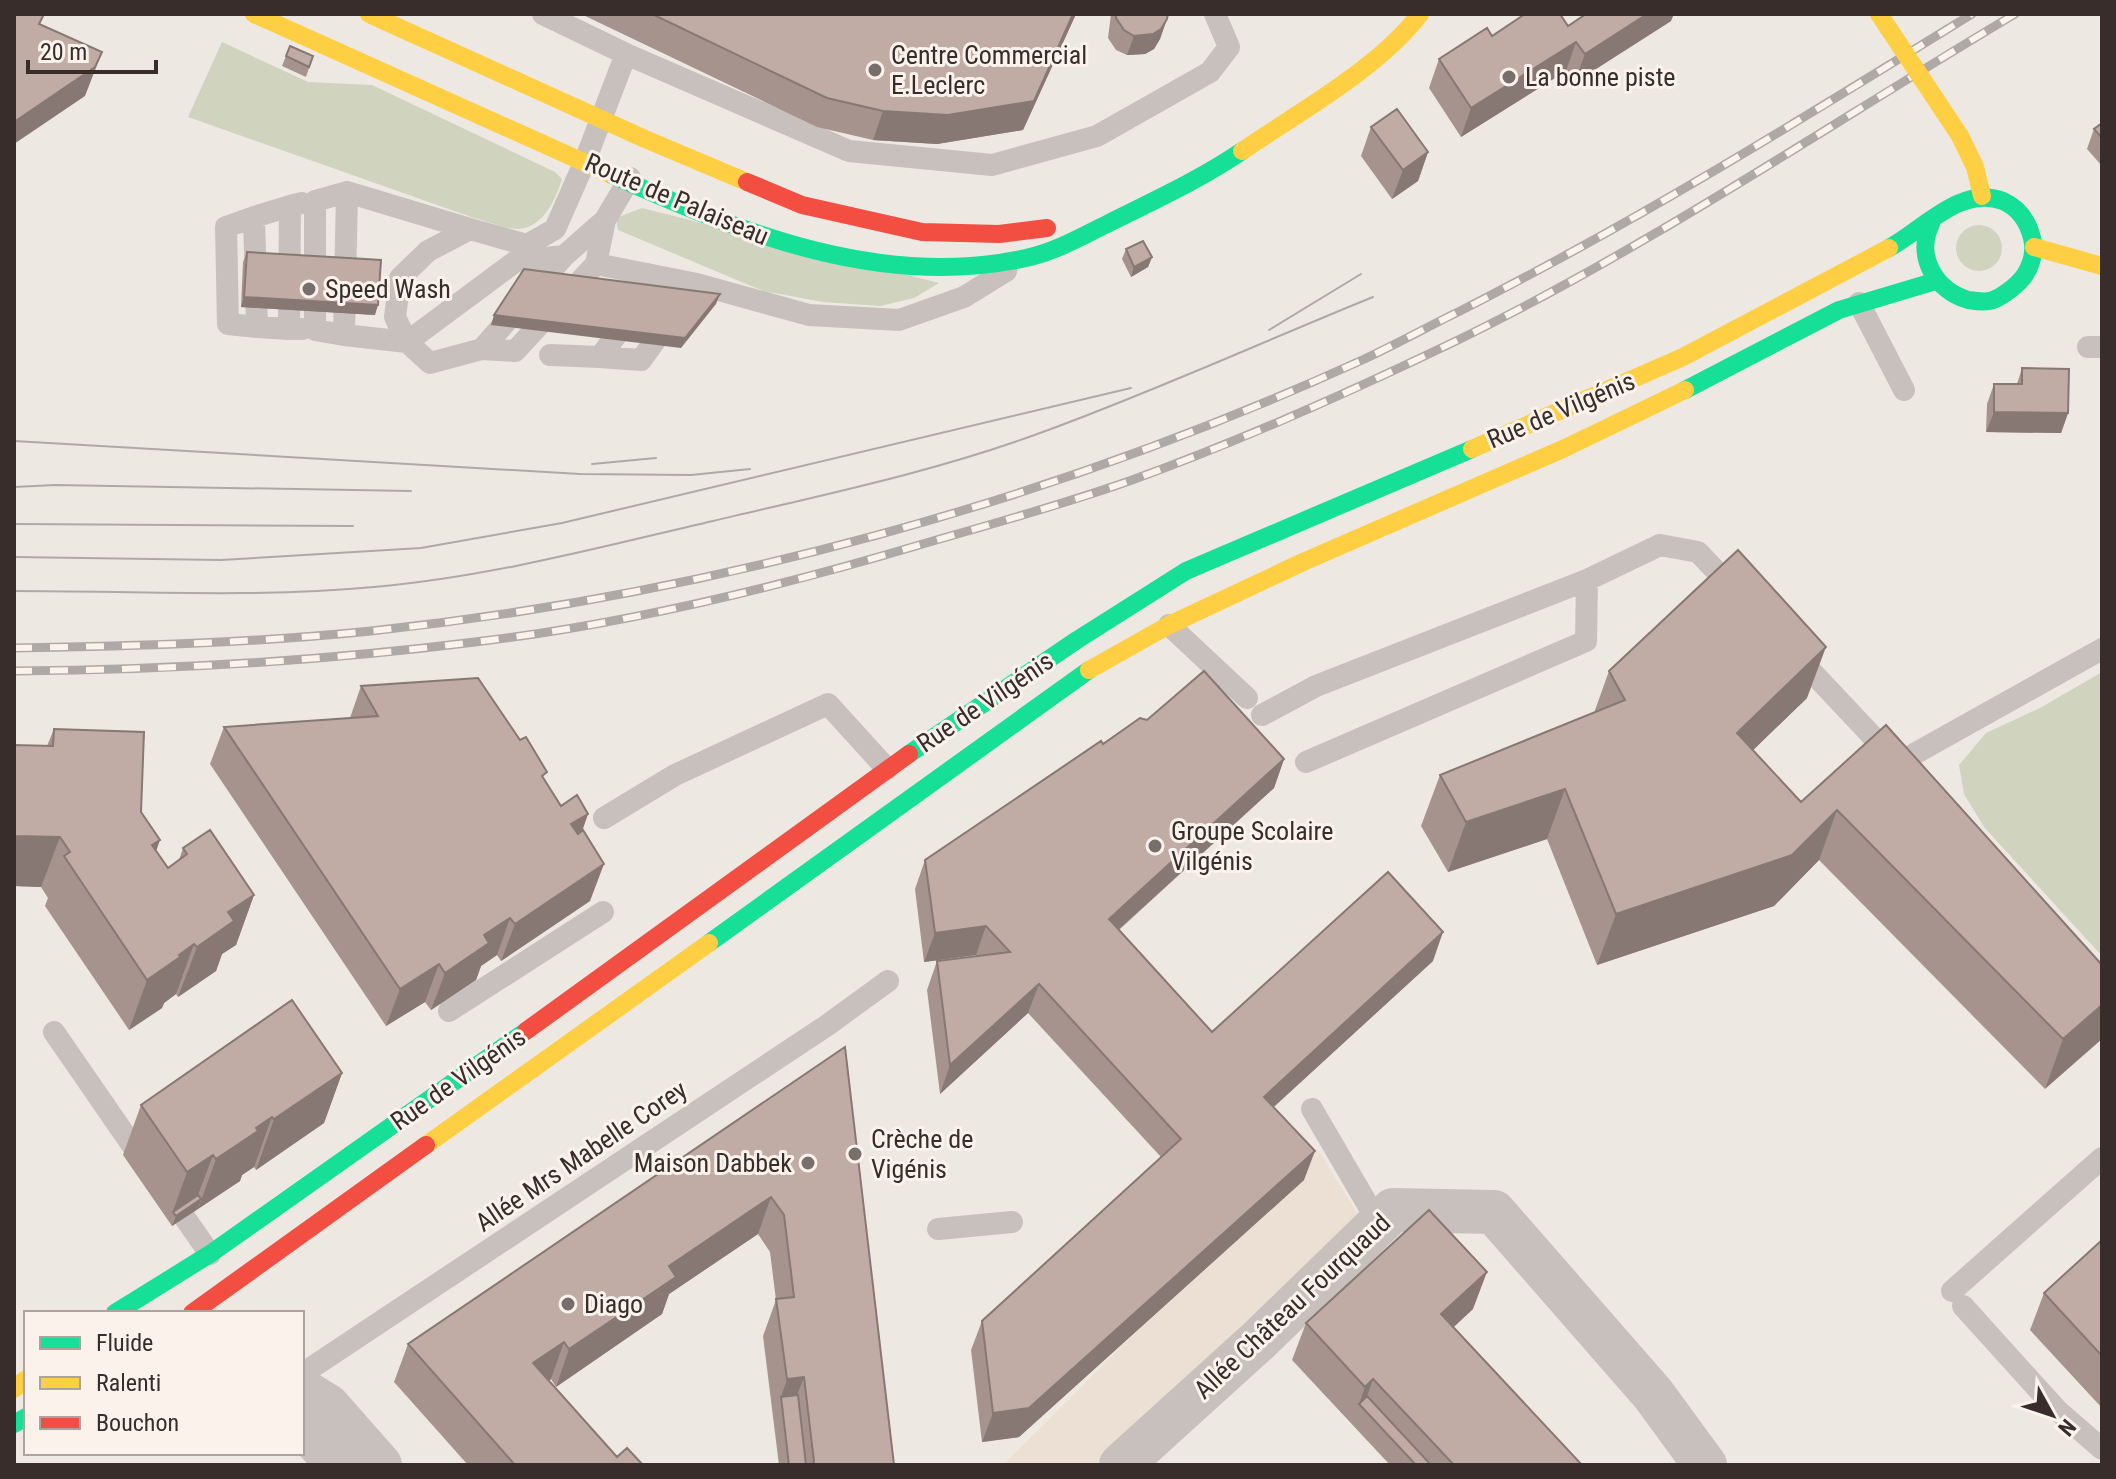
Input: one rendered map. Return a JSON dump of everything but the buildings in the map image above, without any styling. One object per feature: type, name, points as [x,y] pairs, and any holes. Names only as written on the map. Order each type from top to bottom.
[{"type":"street","name":"Route de Palaiseau","points":[[254,14],[628,182],[735,226],[799,248],[877,263],[939,266],[991,264],[1028,258],[1068,243],[1217,168],[1368,65],[1420,14]]},
{"type":"street","name":"Route de Palaiseau","points":[[369,14],[645,139],[802,205],[922,232],[999,234],[1118,218]]},
{"type":"street","points":[[1879,14],[1960,136],[1975,167],[1982,196],[2012,205],[2028,223],[2034,247],[2030,266],[2020,282],[1991,301],[1973,301],[1957,296],[1936,281],[1927,263],[1924,238],[1931,224]]},
{"type":"street","name":"Rue de Vilgénis","points":[[213,1293],[528,1030],[887,769],[1077,640],[1186,571],[1683,357],[1931,224],[1966,199],[1982,196]]},
{"type":"street","points":[[2034,247],[2102,266]]},
{"type":"street","name":"Rue de Vilgénis","points":[[125,1311],[213,1293],[1085,673],[1169,625],[1303,562],[1565,448],[1696,385],[1839,310],[1936,281]]},
{"type":"street","points":[[1169,625],[1186,571]]},
{"type":"street","name":"Allée Château Fourquaud","points":[[1121,1465],[1260,1339],[1393,1210],[1494,1212],[1653,1394],[1705,1465]]},
{"type":"street","points":[[304,1391],[328,1406],[380,1465]]},
{"type":"street","points":[[304,1427],[338,1465]]},
{"type":"lane","points":[[543,14],[626,54],[849,151],[992,165],[1097,136],[1210,72],[1229,47],[1215,14]]},
{"type":"lane","points":[[564,256],[516,261],[407,342],[315,330],[228,324],[226,227],[290,206],[347,192],[527,245],[555,229],[626,54]]},
{"type":"lane","points":[[482,349],[564,256],[605,220],[628,182],[645,139]]},
{"type":"lane","points":[[344,335],[347,192]]},
{"type":"lane","points":[[315,201],[315,330]]},
{"type":"lane","points":[[289,329],[290,206]]},
{"type":"lane","points":[[515,351],[596,264],[605,220]]},
{"type":"lane","points":[[470,229],[428,251],[400,278],[395,317],[407,342],[430,363],[482,349],[641,360],[697,284]]},
{"type":"lane","points":[[596,264],[697,284],[809,315],[899,320],[964,297],[1028,258]]},
{"type":"lane","points":[[601,294],[621,270]]},
{"type":"lane","points":[[600,357],[659,278]]},
{"type":"lane","points":[[1859,303],[1904,390]]},
{"type":"lane","points":[[550,355],[570,330]]},
{"type":"lane","points":[[1169,625],[1254,706],[1316,686],[1587,580],[1660,545],[1698,552],[1747,603]]},
{"type":"lane","points":[[1306,762],[1586,641],[1587,580]]},
{"type":"lane","points":[[1779,638],[1903,769],[2102,649]]},
{"type":"lane","points":[[604,818],[675,775],[828,704],[887,769]]},
{"type":"lane","points":[[449,1011],[603,912]]},
{"type":"lane","name":"Allée Mrs Mabelle Corey","points":[[304,1373],[829,1024],[888,981]]},
{"type":"lane","points":[[54,1032],[134,1148]]},
{"type":"lane","points":[[1312,1109],[1379,1224]]},
{"type":"lane","points":[[2102,1158],[1958,1299],[2057,1410],[2102,1449]]},
{"type":"lane","points":[[185,1218],[213,1293]]},
{"type":"lane","points":[[938,1229],[1012,1222]]},
{"type":"green space","points":[[222,42],[308,82],[372,85],[555,172],[562,179],[556,195],[535,224],[518,229],[507,228],[188,117]]},
{"type":"green space","points":[[642,208],[939,283],[914,298],[880,306],[823,302],[763,291],[618,230],[616,218]]},
{"type":"green space","points":[[1979,225],[1995,232],[2002,248],[1995,264],[1979,271],[1963,264],[1956,248],[1963,232]]},
{"type":"green space","points":[[2102,672],[2102,956],[1984,827],[1964,794],[1959,765],[1986,733],[2040,708]]},
{"type":"shaded area","points":[[1318,1150],[1361,1219],[1095,1465],[1003,1465]]},
{"type":"tram line","points":[[1269,330],[1361,274]]},
{"type":"tram line","points":[[14,591],[239,593],[329,590],[417,582],[545,560],[960,460],[1124,401],[1373,297]]},
{"type":"tram line","points":[[14,557],[221,560],[421,548],[562,523],[1131,388]]},
{"type":"tram line","points":[[14,441],[580,474],[691,475],[750,469]]},
{"type":"tram line","points":[[592,464],[656,458]]},
{"type":"tram line","points":[[14,487],[55,485],[411,491]]},
{"type":"tram line","points":[[14,524],[353,526]]},
{"type":"railway","points":[[14,648],[282,638],[371,631],[498,615],[751,567],[1000,499],[1122,458],[1242,412],[1386,349],[1658,204],[1972,14]]},
{"type":"railway","points":[[14,671],[129,669],[303,659],[418,649],[589,625],[703,602],[815,574],[1081,497],[1174,465],[1297,414],[1530,304],[1670,225],[2015,14]]},
{"type":"traffic: fast","points":[[610,174],[709,216],[812,250],[865,261],[918,267],[972,266],[1026,258],[1058,248],[1177,189],[1242,151]]},
{"type":"traffic: fast","points":[[1889,248],[1943,211],[1972,199],[1987,198],[2009,204],[2025,221],[2033,244],[2029,268],[2016,285],[1993,300],[1974,301],[1956,295],[1938,280],[1927,259],[1925,248],[1931,224]]},
{"type":"traffic: fast","points":[[1685,390],[1839,310],[1936,281]]},
{"type":"traffic: fast","points":[[909,754],[1077,640],[1186,571],[1472,449]]},
{"type":"traffic: fast","points":[[709,943],[1089,670]]},
{"type":"traffic: fast","points":[[118,1311],[210,1254],[526,1031]]},
{"type":"traffic: fast","points":[[14,1424],[24,1418]]},
{"type":"traffic: slow","points":[[254,14],[610,174]]},
{"type":"traffic: slow","points":[[369,14],[747,182]]},
{"type":"traffic: slow","points":[[1242,151],[1361,71],[1403,34],[1420,14]]},
{"type":"traffic: slow","points":[[1879,14],[1960,136]]},
{"type":"traffic: slow","points":[[1960,136],[1975,167],[1982,196]]},
{"type":"traffic: slow","points":[[2034,247],[2102,266]]},
{"type":"traffic: slow","points":[[1472,449],[1683,357],[1889,248]]},
{"type":"traffic: slow","points":[[1089,670],[1169,625],[1303,562],[1565,448],[1685,390]]},
{"type":"traffic: slow","points":[[426,1145],[709,943]]},
{"type":"traffic: slow","points":[[14,1389],[24,1381]]},
{"type":"traffic: jam","points":[[747,182],[802,205],[922,232],[999,234],[1047,228]]},
{"type":"traffic: jam","points":[[526,1031],[909,754]]},
{"type":"traffic: jam","points":[[195,1311],[426,1145]]},
{"type":"place","name":"Centre Commercial E.Leclerc","points":[[875,70]]},
{"type":"place","name":"La bonne piste","points":[[1509,77]]},
{"type":"place","name":"Speed Wash","points":[[309,289]]},
{"type":"place","name":"Groupe Scolaire Vilgénis","points":[[1155,846]]},
{"type":"place","name":"Crèche de Vigénis","points":[[855,1154]]},
{"type":"place","name":"Maison Dabbek","points":[[808,1163]]},
{"type":"place","name":"Diago","points":[[568,1304]]}]
